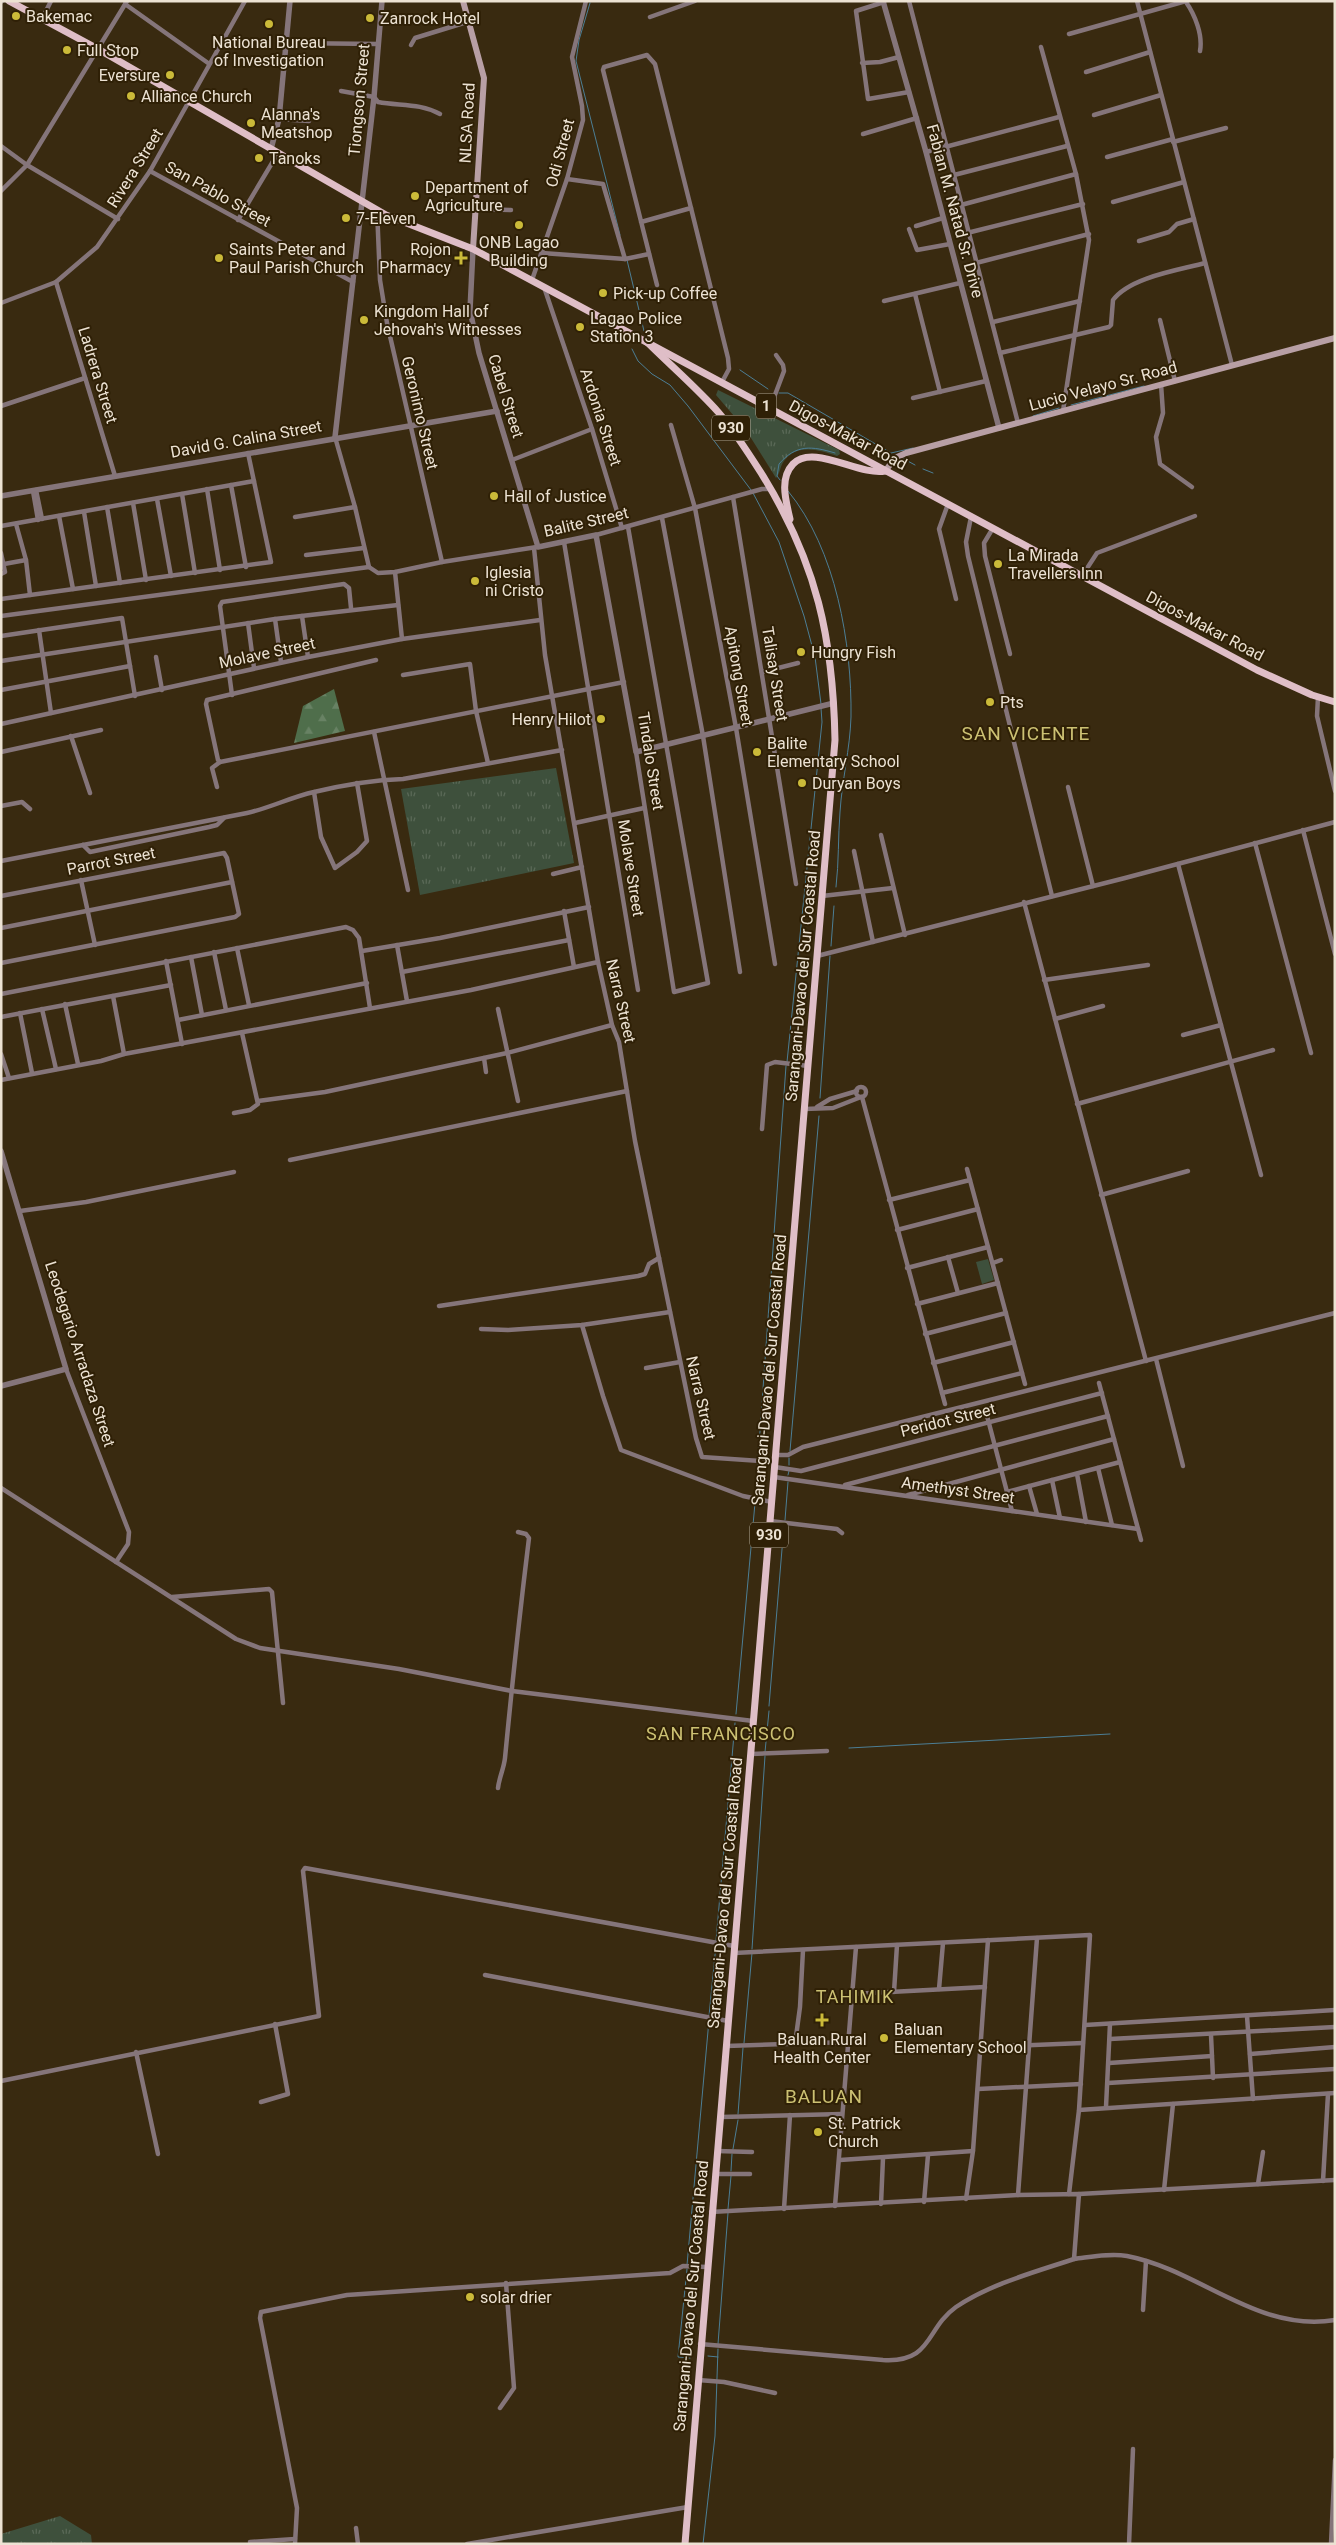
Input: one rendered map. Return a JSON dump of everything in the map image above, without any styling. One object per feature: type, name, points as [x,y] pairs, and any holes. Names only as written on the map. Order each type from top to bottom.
[{"type":"main road","name":"Digos-Makar Road","points":[[9,1],[98,49],[377,209],[406,224],[474,249],[1257,670],[1318,698],[1335,702]]},
{"type":"main road","name":"NLSA Road","points":[[463,1],[467,22],[475,40],[484,78],[474,249]]},
{"type":"main road","name":"Lucio Velayo Sr. Road","points":[[886,470],[892,461],[900,455],[1335,338]]},
{"type":"main road","name":"Sarangani-Davao del Sur Coastal Road","points":[[646,341],[724,419],[745,447],[771,489],[794,532],[814,582],[820,603],[830,663],[834,703],[835,754],[700,2344],[685,2544]]},
{"type":"main road","name":"Sarangani-Davao del Sur Coastal Road","points":[[794,532],[785,488],[788,472],[799,459],[812,456],[868,471],[886,470]]},
{"type":"street","points":[[42,19],[51,1]]},
{"type":"street","name":"Rivera Street","points":[[1,303],[56,282],[90,255],[118,219],[150,171],[208,63],[244,1]]},
{"type":"street","points":[[238,220],[274,151],[279,119],[290,1]]},
{"type":"street","name":"Tiongson Street","points":[[335,438],[363,201],[382,1]]},
{"type":"street","name":"Odi Street","points":[[532,280],[567,179],[583,120],[572,57],[586,1]]},
{"type":"street","points":[[650,17],[695,1]]},
{"type":"street","points":[[909,1],[967,233],[993,322],[1018,423]]},
{"type":"street","points":[[1137,1],[1232,365]]},
{"type":"street","points":[[884,2],[856,11],[862,63],[869,100],[909,92]]},
{"type":"street","name":"Fabian M. Natad Sr. Drive","points":[[884,2],[944,218],[999,428]]},
{"type":"street","points":[[1069,34],[1186,2],[1194,16],[1200,42],[1200,51]]},
{"type":"street","points":[[1,191],[27,165],[126,3],[208,63]]},
{"type":"street","points":[[411,45],[415,38],[467,22]]},
{"type":"street","points":[[286,43],[378,44]]},
{"type":"street","points":[[1041,47],[1076,174],[1089,234],[1064,411]]},
{"type":"street","points":[[1086,72],[1150,52]]},
{"type":"street","points":[[657,285],[602,70],[604,67],[612,64],[647,55],[654,64],[728,358],[728,369],[722,382]]},
{"type":"street","points":[[862,63],[880,62],[899,57]]},
{"type":"street","points":[[341,90],[374,97],[378,102],[410,104],[429,108],[440,114]]},
{"type":"street","points":[[1094,115],[1161,94]]},
{"type":"street","points":[[926,152],[1059,116]]},
{"type":"street","points":[[863,134],[916,118]]},
{"type":"street","points":[[279,119],[309,121]]},
{"type":"street","points":[[1106,157],[1226,128]]},
{"type":"street","points":[[1,146],[27,165],[118,219]]},
{"type":"street","points":[[954,175],[1067,146]]},
{"type":"street","name":"San Pablo Street","points":[[150,171],[353,282]]},
{"type":"street","points":[[961,205],[1076,174]]},
{"type":"street","points":[[567,179],[603,184],[625,258]]},
{"type":"street","points":[[1113,202],[1184,182]]},
{"type":"street","points":[[967,233],[1083,204]]},
{"type":"street","points":[[641,222],[691,208]]},
{"type":"street","name":"Geronimo Street","points":[[377,209],[380,280],[409,425],[442,562]]},
{"type":"street","points":[[477,209],[511,210]]},
{"type":"street","points":[[916,226],[944,218]]},
{"type":"street","points":[[1139,241],[1169,232],[1177,224],[1194,219]]},
{"type":"street","points":[[909,229],[917,250],[950,244]]},
{"type":"street","points":[[976,262],[1089,234]]},
{"type":"street","name":"Cabel Street","points":[[474,249],[470,310],[479,353],[512,460],[536,548]]},
{"type":"street","points":[[542,253],[625,258],[649,254]]},
{"type":"street","points":[[1000,353],[1110,327],[1113,300],[1124,289],[1152,278],[1205,263]]},
{"type":"street","name":"Ladrera Street","points":[[56,282],[116,476]]},
{"type":"street","points":[[884,301],[960,283]]},
{"type":"street","name":"Ardonia Street","points":[[544,286],[592,429],[622,528]]},
{"type":"street","points":[[916,294],[940,392]]},
{"type":"street","points":[[993,322],[1080,301]]},
{"type":"street","points":[[1160,320],[1175,381]]},
{"type":"street","points":[[770,408],[784,371],[783,365],[776,355]]},
{"type":"street","points":[[1,406],[85,378]]},
{"type":"street","points":[[913,398],[986,381]]},
{"type":"street","points":[[1161,384],[1163,414],[1156,437],[1160,464],[1192,487]]},
{"type":"street","name":"David G. Calina Street","points":[[1,496],[496,410]]},
{"type":"street","name":"Apitong Street","points":[[671,425],[696,508],[736,728],[775,964]]},
{"type":"street","points":[[512,460],[592,429]]},
{"type":"street","points":[[1,616],[369,567],[355,507],[335,438]]},
{"type":"street","points":[[1,599],[267,564],[271,560],[248,453]]},
{"type":"street","points":[[1,526],[254,481]]},
{"type":"street","points":[[232,485],[246,567]]},
{"type":"street","points":[[207,489],[220,570]]},
{"type":"street","name":"Balite Street","points":[[369,567],[378,574],[536,548],[628,527],[734,497],[771,489]]},
{"type":"street","points":[[34,491],[40,519]]},
{"type":"street","points":[[182,494],[195,573]]},
{"type":"street","name":"Talisay Street","points":[[734,497],[796,884]]},
{"type":"street","points":[[157,499],[171,576]]},
{"type":"street","points":[[133,503],[146,580]]},
{"type":"street","points":[[948,504],[939,529],[956,599]]},
{"type":"street","points":[[295,517],[355,507]]},
{"type":"street","points":[[107,508],[120,583]]},
{"type":"street","points":[[84,512],[96,586]]},
{"type":"street","points":[[59,516],[72,589]]},
{"type":"street","points":[[1082,576],[1097,553],[1195,516]]},
{"type":"street","points":[[972,517],[966,542],[968,556],[1052,896]]},
{"type":"street","points":[[662,518],[703,736],[740,972]]},
{"type":"street","points":[[16,524],[26,560],[30,595]]},
{"type":"street","points":[[628,527],[666,744]]},
{"type":"street","points":[[993,528],[984,543],[985,556],[1010,654]]},
{"type":"street","name":"Tindalo Street","points":[[596,535],[636,752],[674,992],[708,983],[666,744]]},
{"type":"street","name":"Molave Street","points":[[564,542],[638,990]]},
{"type":"street","points":[[306,555],[364,548]]},
{"type":"street","name":"Narra Street","points":[[536,548],[540,620],[598,962],[612,1026],[619,1042],[659,1258],[702,1457],[775,1462]]},
{"type":"street","points":[[1,553],[5,572],[1,574]]},
{"type":"street","points":[[4,564],[26,560]]},
{"type":"street","points":[[395,572],[402,639]]},
{"type":"street","points":[[232,695],[220,606],[223,601],[318,586],[348,586],[351,608]]},
{"type":"street","points":[[1,661],[223,626],[351,608],[398,604]]},
{"type":"street","points":[[302,616],[308,657]]},
{"type":"street","points":[[1,636],[120,618],[124,621],[135,696]]},
{"type":"street","points":[[275,619],[281,662]]},
{"type":"street","name":"Molave Street","points":[[1,724],[135,696],[281,662],[402,639],[540,620]]},
{"type":"street","points":[[248,623],[254,668]]},
{"type":"street","points":[[39,630],[51,714]]},
{"type":"street","points":[[156,657],[162,690]]},
{"type":"street","points":[[220,762],[215,749],[205,702],[208,699],[232,695],[376,660]]},
{"type":"street","points":[[762,672],[798,663]]},
{"type":"street","points":[[403,675],[470,664],[476,711],[488,763]]},
{"type":"street","points":[[1,690],[130,666]]},
{"type":"street","points":[[217,787],[212,768],[220,762],[624,682]]},
{"type":"street","points":[[1318,698],[1317,716],[1335,791]]},
{"type":"street","points":[[636,752],[834,703]]},
{"type":"street","points":[[1,752],[101,730]]},
{"type":"street","points":[[374,732],[408,890]]},
{"type":"street","points":[[71,736],[90,793]]},
{"type":"street","points":[[1,860],[269,808],[314,792],[384,779],[403,779],[562,750]]},
{"type":"street","points":[[314,792],[321,838],[335,868],[357,852],[366,840],[357,784]]},
{"type":"street","points":[[1068,787],[1092,886]]},
{"type":"street","points":[[1,806],[22,802],[30,809]]},
{"type":"street","points":[[575,823],[644,808]]},
{"type":"street","points":[[82,845],[90,852],[129,846],[218,823],[225,817]]},
{"type":"street","points":[[212,820],[218,823]]},
{"type":"street","points":[[817,956],[1335,822]]},
{"type":"street","points":[[1303,830],[1335,954]]},
{"type":"street","points":[[129,846],[141,833]]},
{"type":"street","points":[[881,835],[905,934]]},
{"type":"street","points":[[103,850],[107,840]]},
{"type":"street","points":[[1255,843],[1312,1053]]},
{"type":"street","points":[[854,851],[873,942]]},
{"type":"street","name":"Parrot Street","points":[[1,896],[225,854],[232,882]]},
{"type":"street","points":[[1178,864],[1261,1175]]},
{"type":"street","points":[[553,874],[582,868]]},
{"type":"street","points":[[81,880],[95,945]]},
{"type":"street","points":[[1,928],[232,882],[238,916],[1,963]]},
{"type":"street","points":[[822,896],[864,893],[893,888]]},
{"type":"street","points":[[1024,902],[1146,1361]]},
{"type":"street","points":[[362,951],[589,907]]},
{"type":"street","points":[[564,911],[574,967]]},
{"type":"street","points":[[1,994],[346,927],[357,934],[362,951],[370,1008]]},
{"type":"street","points":[[402,972],[569,940]]},
{"type":"street","points":[[397,945],[407,1001]]},
{"type":"street","points":[[237,948],[249,1005]]},
{"type":"street","points":[[214,952],[226,1010]]},
{"type":"street","points":[[191,957],[202,1015]]},
{"type":"street","points":[[166,961],[182,1044]]},
{"type":"street","points":[[1,1080],[124,1054],[471,990],[598,962]]},
{"type":"street","points":[[1044,980],[1148,965]]},
{"type":"street","points":[[178,1020],[367,983]]},
{"type":"street","points":[[1,1017],[171,985]]},
{"type":"street","points":[[113,996],[124,1054]]},
{"type":"street","points":[[65,1004],[78,1064]]},
{"type":"street","points":[[1055,1019],[1103,1006]]},
{"type":"street","points":[[42,1009],[56,1069]]},
{"type":"street","points":[[498,1009],[518,1102]]},
{"type":"street","points":[[20,1013],[32,1073]]},
{"type":"street","points":[[1183,1035],[1221,1025]]},
{"type":"street","points":[[258,1102],[325,1092],[507,1054],[612,1026]]},
{"type":"street","points":[[234,1113],[250,1110],[258,1102],[242,1033]]},
{"type":"street","points":[[1077,1104],[1132,1091],[1273,1050]]},
{"type":"street","points":[[1,1054],[9,1078]]},
{"type":"street","points":[[484,1058],[486,1072]]},
{"type":"street","points":[[762,1129],[766,1067],[772,1063],[808,1066]]},
{"type":"street","points":[[804,1109],[833,1108],[866,1095],[866,1091],[858,1087],[830,1099],[815,1108]]},
{"type":"street","points":[[858,1087],[945,1404]]},
{"type":"street","points":[[290,1160],[627,1092]]},
{"type":"street","name":"Leodegario Arradaza Street","points":[[1,1151],[66,1369],[129,1532],[128,1544],[116,1562]]},
{"type":"street","points":[[967,1169],[1025,1384]]},
{"type":"street","points":[[1101,1194],[1188,1171]]},
{"type":"street","points":[[20,1211],[96,1200],[234,1172]]},
{"type":"street","points":[[890,1200],[970,1180]]},
{"type":"street","points":[[897,1230],[978,1209]]},
{"type":"street","points":[[907,1268],[988,1247]]},
{"type":"street","points":[[948,1257],[958,1293]]},
{"type":"street","points":[[439,1306],[638,1276],[645,1274],[649,1264],[659,1258]]},
{"type":"street","points":[[993,1262],[1001,1260]]},
{"type":"street","points":[[917,1304],[998,1283]]},
{"type":"street","points":[[481,1329],[508,1330],[582,1325],[670,1312]]},
{"type":"street","points":[[925,1334],[1006,1313]]},
{"type":"street","points":[[775,1462],[803,1447],[1335,1313]]},
{"type":"street","points":[[582,1325],[602,1396],[621,1450],[743,1496],[772,1502]]},
{"type":"street","points":[[933,1364],[1014,1342]]},
{"type":"street","points":[[1156,1359],[1183,1466]]},
{"type":"street","points":[[646,1368],[680,1362]]},
{"type":"street","points":[[1,1386],[66,1369]]},
{"type":"street","points":[[942,1393],[1022,1373]]},
{"type":"street","points":[[1099,1383],[1141,1540]]},
{"type":"street","name":"Peridot Street","points":[[802,1471],[1102,1392]]},
{"type":"street","points":[[986,1412],[1012,1511]]},
{"type":"street","points":[[842,1486],[1108,1416]]},
{"type":"street","points":[[905,1496],[1001,1468],[1114,1439]]},
{"type":"street","points":[[775,1462],[802,1471],[800,1480]]},
{"type":"street","points":[[1007,1492],[1120,1462]]},
{"type":"street","points":[[1098,1468],[1112,1526]]},
{"type":"street","points":[[1077,1474],[1086,1522]]},
{"type":"street","name":"Amethyst Street","points":[[774,1477],[1138,1529]]},
{"type":"street","points":[[1052,1480],[1060,1518]]},
{"type":"street","points":[[1029,1486],[1037,1514]]},
{"type":"street","points":[[1,1488],[236,1639],[260,1648],[399,1669],[512,1691],[753,1721]]},
{"type":"street","points":[[770,1521],[837,1529],[842,1533]]},
{"type":"street","points":[[498,1788],[505,1761],[506,1731],[529,1538],[526,1534],[518,1532]]},
{"type":"street","points":[[172,1598],[269,1589],[273,1594],[282,1703]]},
{"type":"street","points":[[750,1754],[827,1750]]},
{"type":"street","points":[[1,2082],[136,2052],[320,2015],[303,1871],[305,1868],[734,1950],[803,1950],[1090,1935],[1079,2110],[1069,2194]]},
{"type":"street","points":[[1018,2195],[1037,1938]]},
{"type":"street","points":[[966,2199],[973,2151],[988,1940]]},
{"type":"street","points":[[939,1989],[943,1943]]},
{"type":"street","points":[[894,1992],[897,1945]]},
{"type":"street","points":[[835,2206],[856,1947]]},
{"type":"street","points":[[795,2044],[800,2007],[803,1950]]},
{"type":"street","points":[[486,1975],[728,2021]]},
{"type":"street","points":[[852,1994],[985,1987]]},
{"type":"street","points":[[1084,2025],[1335,2010]]},
{"type":"street","points":[[1247,2016],[1253,2099]]},
{"type":"street","points":[[260,2102],[288,2094],[275,2024]]},
{"type":"street","points":[[1106,2107],[1110,2024]]},
{"type":"street","points":[[1110,2039],[1335,2027]]},
{"type":"street","points":[[1211,2035],[1213,2078]]},
{"type":"street","points":[[726,2046],[848,2042]]},
{"type":"street","points":[[981,2047],[1083,2044]]},
{"type":"street","points":[[1250,2054],[1335,2047]]},
{"type":"street","points":[[136,2052],[158,2154]]},
{"type":"street","points":[[1109,2063],[1212,2056]]},
{"type":"street","points":[[1108,2083],[1335,2069]]},
{"type":"street","points":[[978,2089],[1081,2084]]},
{"type":"street","points":[[1079,2110],[1335,2093]]},
{"type":"street","points":[[1323,2181],[1328,2094]]},
{"type":"street","points":[[1164,2190],[1173,2104]]},
{"type":"street","points":[[720,2117],[842,2114]]},
{"type":"street","points":[[784,2209],[790,2115]]},
{"type":"street","points":[[717,2151],[752,2152]]},
{"type":"street","points":[[840,2160],[973,2151]]},
{"type":"street","points":[[1258,2184],[1263,2152]]},
{"type":"street","points":[[924,2202],[928,2155]]},
{"type":"street","points":[[881,2204],[883,2158]]},
{"type":"street","points":[[715,2174],[750,2174]]},
{"type":"street","points":[[712,2212],[1335,2180]]},
{"type":"street","points":[[1074,2259],[1079,2194]]},
{"type":"street","points":[[700,2344],[883,2360],[905,2359],[920,2351],[951,2311],[968,2300],[1007,2282],[1074,2259],[1115,2255],[1146,2261],[1175,2271],[1261,2313],[1298,2322],[1335,2320]]},
{"type":"street","points":[[1143,2310],[1146,2261]]},
{"type":"street","points":[[250,2542],[295,2541],[297,2508],[260,2313],[338,2296],[670,2273],[683,2266],[708,2267]]},
{"type":"street","points":[[500,2408],[514,2388],[506,2283]]},
{"type":"street","points":[[697,2380],[724,2382],[775,2393]]},
{"type":"street","points":[[1129,2544],[1133,2449]]},
{"type":"street","points":[[1331,2544],[1335,2460]]},
{"type":"street","points":[[467,2544],[688,2507]]},
{"type":"street","points":[[356,2528],[358,2544]]},
{"type":"green space","points":[[718,390],[839,450],[840,454],[837,456],[816,450],[795,452],[784,461],[776,478],[746,430],[716,395]]},
{"type":"green space","points":[[334,689],[345,731],[294,743],[303,706]]},
{"type":"green space","points":[[556,768],[574,863],[420,895],[401,789]]},
{"type":"green space","points":[[988,1259],[994,1280],[982,1284],[976,1262]]},
{"type":"green space","points":[[60,2516],[91,2535],[92,2544],[1,2544],[1,2534]]},
{"type":"waterway","points":[[590,3],[579,40],[576,61],[620,235]]},
{"type":"waterway","points":[[627,260],[644,331]]},
{"type":"waterway","points":[[632,349],[638,361],[652,374],[670,385],[688,406],[751,490]]},
{"type":"waterway","points":[[740,370],[768,389]]},
{"type":"waterway","points":[[1071,405],[1144,386]]},
{"type":"waterway","points":[[779,393],[788,393],[891,453],[913,448]]},
{"type":"waterway","points":[[1033,416],[1059,408]]},
{"type":"waterway","points":[[780,480],[777,476],[779,464],[785,457],[798,450],[812,448],[835,453]]},
{"type":"waterway","points":[[876,452],[885,450]]},
{"type":"waterway","points":[[904,459],[915,465]]},
{"type":"waterway","points":[[923,469],[933,473]]},
{"type":"waterway","points":[[788,491],[805,514],[829,569],[838,598],[848,659],[851,717],[839,821],[836,887]]},
{"type":"waterway","points":[[753,493],[779,542],[804,616],[815,657],[821,704]]},
{"type":"waterway","points":[[787,1062],[822,722],[821,708]]},
{"type":"waterway","points":[[831,946],[834,906]]},
{"type":"waterway","points":[[820,1098],[830,956]]},
{"type":"waterway","points":[[758,1459],[786,1066]]},
{"type":"waterway","points":[[790,1451],[819,1116]]},
{"type":"waterway","points":[[789,1458],[789,1465]]},
{"type":"waterway","points":[[756,1488],[758,1463]]},
{"type":"waterway","points":[[788,1475],[789,1471]]},
{"type":"waterway","points":[[785,1520],[788,1482]]},
{"type":"waterway","points":[[736,1714],[755,1503]]},
{"type":"waterway","points":[[769,1706],[784,1525]]},
{"type":"waterway","points":[[765,1752],[769,1711]]},
{"type":"waterway","points":[[716,1941],[735,1723]]},
{"type":"waterway","points":[[849,1748],[1110,1734]]},
{"type":"waterway","points":[[752,1949],[765,1756]]},
{"type":"waterway","points":[[709,2016],[716,1945]]},
{"type":"waterway","points":[[744,2043],[752,1953]]},
{"type":"waterway","points":[[687,2265],[709,2020]]},
{"type":"waterway","points":[[738,2114],[743,2048]]},
{"type":"waterway","points":[[733,2149],[738,2120]]},
{"type":"waterway","points":[[731,2171],[732,2154]]},
{"type":"waterway","points":[[728,2209],[731,2176]]},
{"type":"waterway","points":[[718,2344],[728,2213]]},
{"type":"waterway","points":[[687,2269],[678,2357],[690,2358]]},
{"type":"waterway","points":[[703,2544],[715,2436],[718,2349]]},
{"type":"waterway","points":[[708,2356],[718,2357]]},
{"type":"place","name":"Bakemac","points":[[16,16]]},
{"type":"place","name":"Zanrock Hotel","points":[[370,18]]},
{"type":"place","name":"National Bureau of Investigation","points":[[269,24]]},
{"type":"place","name":"Full Stop","points":[[67,50]]},
{"type":"place","name":"Eversure","points":[[170,75]]},
{"type":"place","name":"Alliance Church","points":[[131,96]]},
{"type":"place","name":"Alanna's Meatshop","points":[[251,123]]},
{"type":"place","name":"Tanoks","points":[[259,158]]},
{"type":"place","name":"Department of Agriculture","points":[[415,196]]},
{"type":"place","name":"7-Eleven","points":[[346,218]]},
{"type":"place","name":"ONB Lagao Building","points":[[519,225]]},
{"type":"place","name":"Saints Peter and Paul Parish Church","points":[[219,258]]},
{"type":"place","name":"Rojon Pharmacy","points":[[461,258]]},
{"type":"place","name":"Pick-up Coffee","points":[[603,293]]},
{"type":"place","name":"Kingdom Hall of Jehovah's Witnesses","points":[[364,320]]},
{"type":"place","name":"Lagao Police Station 3","points":[[580,327]]},
{"type":"place","name":"Hall of Justice","points":[[494,496]]},
{"type":"place","name":"La Mirada Travellers Inn","points":[[998,564]]},
{"type":"place","name":"Iglesia ni Cristo","points":[[475,581]]},
{"type":"place","name":"Hungry Fish","points":[[801,652]]},
{"type":"place","name":"Pts","points":[[990,702]]},
{"type":"place","name":"Henry Hilot","points":[[601,719]]},
{"type":"place","name":"Balite Elementary School","points":[[757,752]]},
{"type":"place","name":"Duryan Boys","points":[[802,783]]},
{"type":"place","name":"Baluan Rural Health Center","points":[[822,2020]]},
{"type":"place","name":"Baluan Elementary School","points":[[884,2038]]},
{"type":"place","name":"St. Patrick Church","points":[[818,2132]]},
{"type":"place","name":"solar drier","points":[[470,2297]]},
{"type":"district","name":"SAN VICENTE","points":[[1026,733]]},
{"type":"district","name":"SAN FRANCISCO","points":[[721,1733]]},
{"type":"district","name":"TAHIMIK","points":[[855,1996]]},
{"type":"district","name":"BALUAN","points":[[824,2096]]}]
